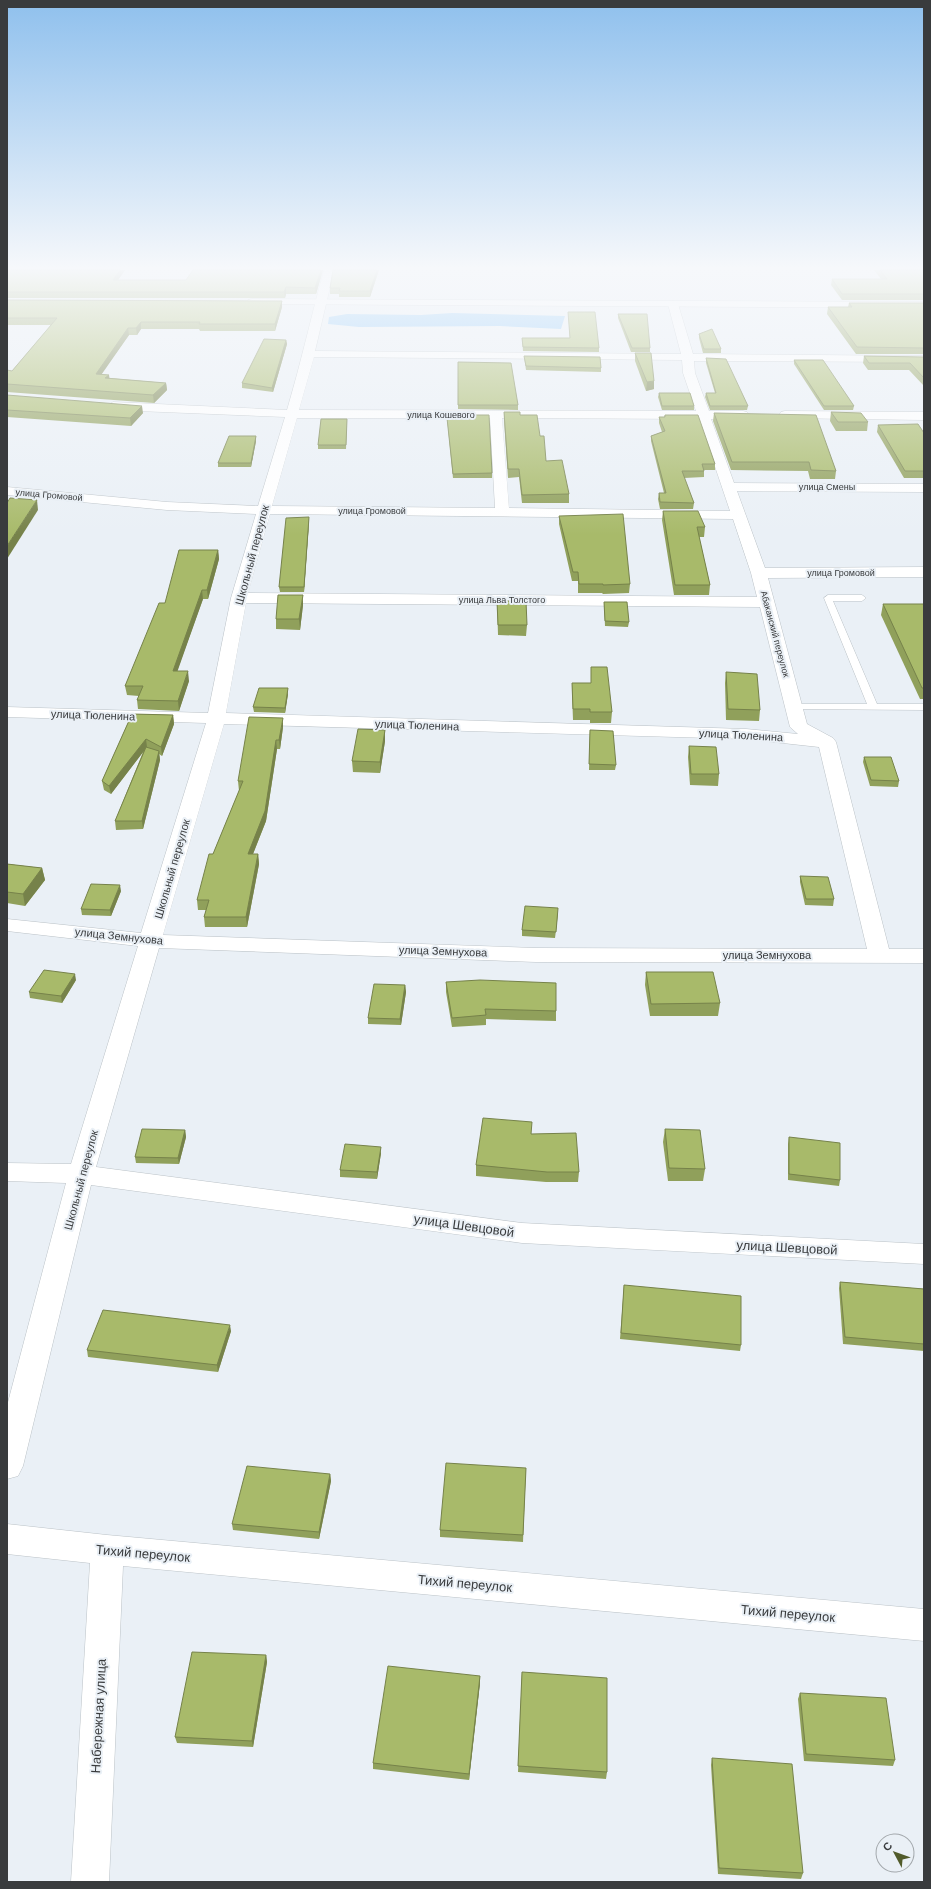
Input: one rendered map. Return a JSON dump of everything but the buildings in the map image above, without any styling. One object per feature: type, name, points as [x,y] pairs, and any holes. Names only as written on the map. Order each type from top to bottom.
[{"type":"street","name":"Школьный переулок","points":[[7,1466],[81,1174],[216,719],[239,598],[308,358]]},
{"type":"street","name":"Абаканский переулок","points":[[688,358],[689,373],[759,573],[799,727],[826,742]]},
{"type":"street","points":[[824,358],[924,359]]},
{"type":"street","name":"улица Кошевого","points":[[102,405],[292,414],[758,415]]},
{"type":"street","points":[[496,415],[502,512]]},
{"type":"street","points":[[774,415],[924,416]]},
{"type":"street","name":"улица Смены","points":[[729,487],[924,488]]},
{"type":"street","name":"улица Громовой","points":[[7,491],[167,506],[264,510],[738,515]]},
{"type":"street","name":"улица Громовой","points":[[759,573],[924,572]]},
{"type":"street","name":"улица Льва Толстого","points":[[239,598],[766,602]]},
{"type":"street","name":"улица Тюленина","points":[[7,712],[746,734],[826,742]]},
{"type":"street","points":[[826,742],[879,954]]},
{"type":"street","name":"улица Земнухова","points":[[7,925],[151,941],[536,955],[879,954],[924,956]]},
{"type":"street","name":"улица Шевцовой","points":[[7,1172],[81,1174],[522,1233],[924,1254]]},
{"type":"street","name":"Тихий переулок","points":[[7,1539],[107,1550],[924,1626]]},
{"type":"street","name":"Набережная улица","points":[[90,1882],[107,1550]]},
{"type":"lane","points":[[862,598],[828,598],[872,707]]},
{"type":"lane","points":[[794,707],[924,708]]}]
